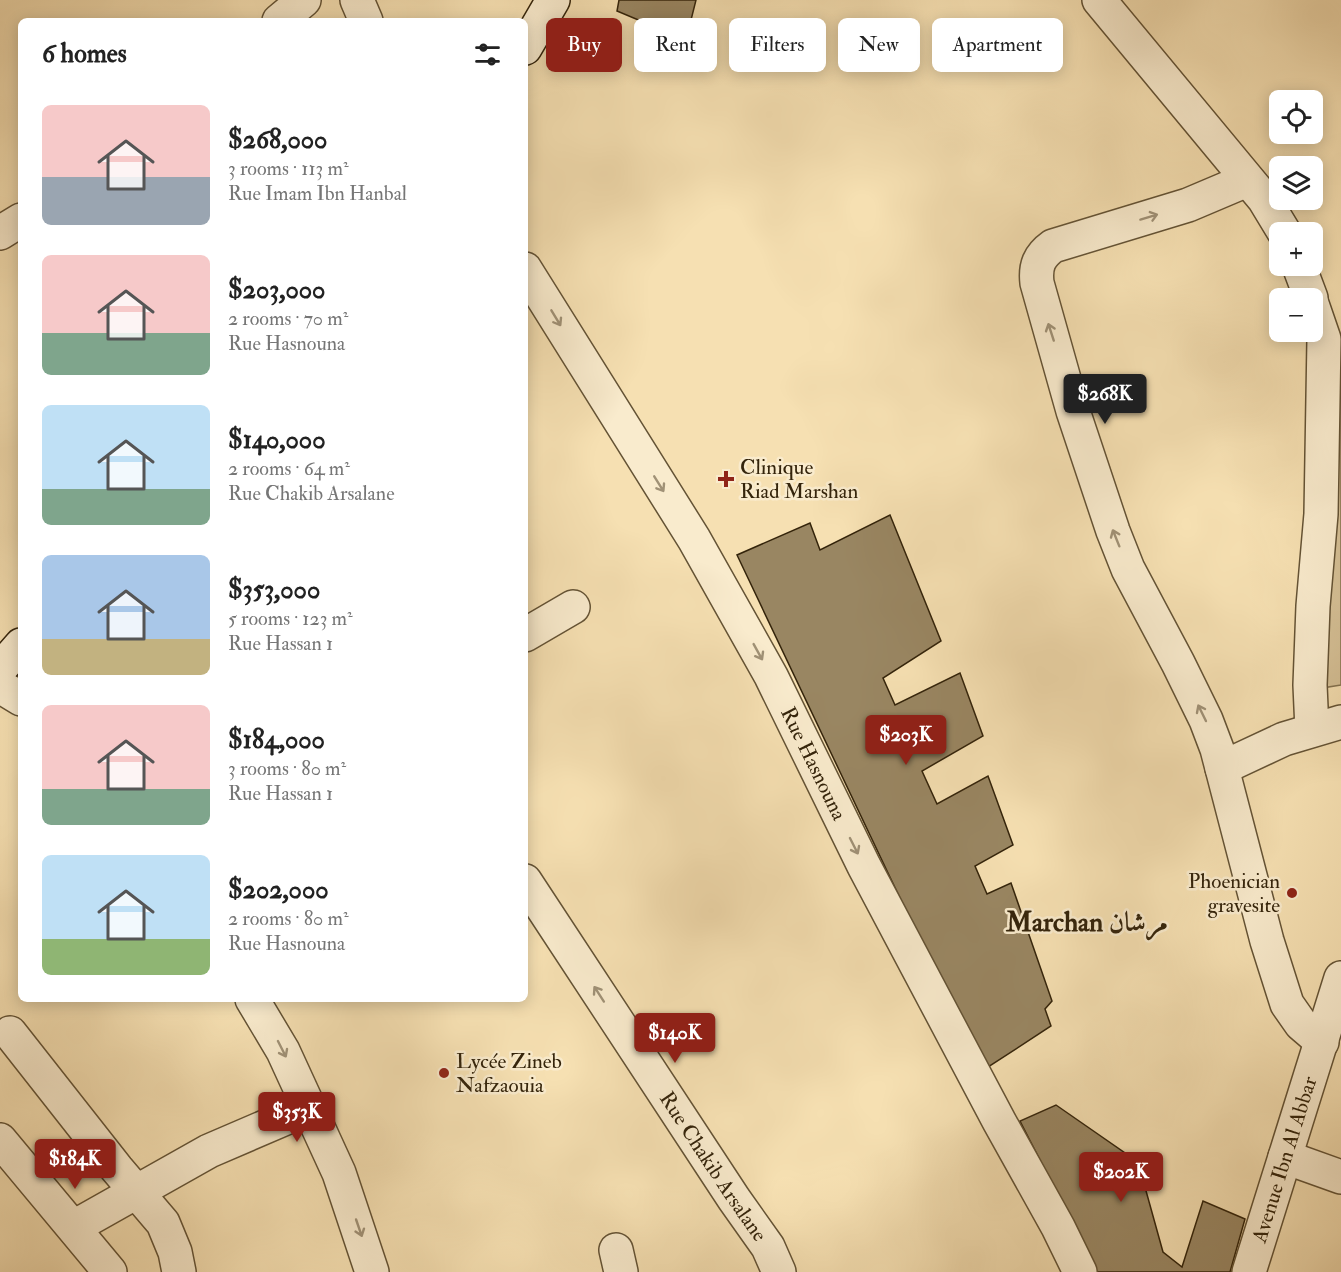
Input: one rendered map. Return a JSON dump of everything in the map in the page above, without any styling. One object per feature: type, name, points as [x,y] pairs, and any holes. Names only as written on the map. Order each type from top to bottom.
[{"type":"street","points":[[283,18],[304,0]]},
{"type":"street","points":[[357,0],[365,18]]},
{"type":"street","points":[[528,43],[553,0]]},
{"type":"street","points":[[1099,0],[1264,200],[1278,222]]},
{"type":"street","points":[[1247,180],[1188,205],[1053,246],[1046,251],[1035,268],[1039,293],[1073,411],[1113,531],[1128,569],[1206,720],[1217,749],[1267,941],[1287,1004],[1301,1023],[1322,1042]]},
{"type":"street","points":[[0,233],[18,222]]},
{"type":"street","name":"Rue Hasnouna","points":[[528,274],[694,539],[771,676],[864,866],[1080,1272]]},
{"type":"street","points":[[1222,768],[1263,747],[1327,726],[1311,674],[1313,606],[1332,338],[1323,323]]},
{"type":"street","points":[[528,633],[573,607]]},
{"type":"street","points":[[0,669],[18,648]]},
{"type":"street","points":[[0,686],[18,697]]},
{"type":"street","name":"Rue Chakib Arsalane","points":[[528,886],[721,1180],[768,1247],[779,1272]]},
{"type":"street","name":"Avenue Ibn Al Abbar","points":[[1249,1272],[1341,978]]},
{"type":"street","points":[[254,1002],[283,1051],[339,1173],[372,1272]]},
{"type":"street","points":[[10,1033],[117,1169],[138,1191],[167,1231],[178,1272]]},
{"type":"street","points":[[74,1227],[209,1150],[309,1108]]},
{"type":"street","points":[[0,1140],[110,1272]]},
{"type":"street","points":[[1285,1157],[1341,1177]]},
{"type":"shaded area","points":[[1341,362],[1341,685],[1322,688]]},
{"type":"building","points":[[619,0],[696,0],[692,18],[634,18],[617,11]]},
{"type":"building","points":[[890,515],[941,641],[883,678],[895,705],[960,673],[983,736],[922,771],[937,804],[988,776],[1013,845],[975,866],[987,894],[1011,883],[1052,1001],[1045,1009],[1051,1026],[982,1071],[737,555],[810,523],[820,550]]},
{"type":"building","points":[[1056,1105],[1138,1162],[1163,1252],[1182,1267],[1203,1201],[1245,1219],[1230,1272],[1097,1272],[1020,1121]]},
{"type":"place","name":"Clinique Riad Marshan","points":[[726,479]]},
{"type":"place","name":"Phoenician gravesite","points":[[1292,893]]},
{"type":"place","name":"Lycée Zineb Nafzaouia","points":[[444,1073]]},
{"type":"district","name":"Marchan مرشان","points":[[1087,922]]}]
